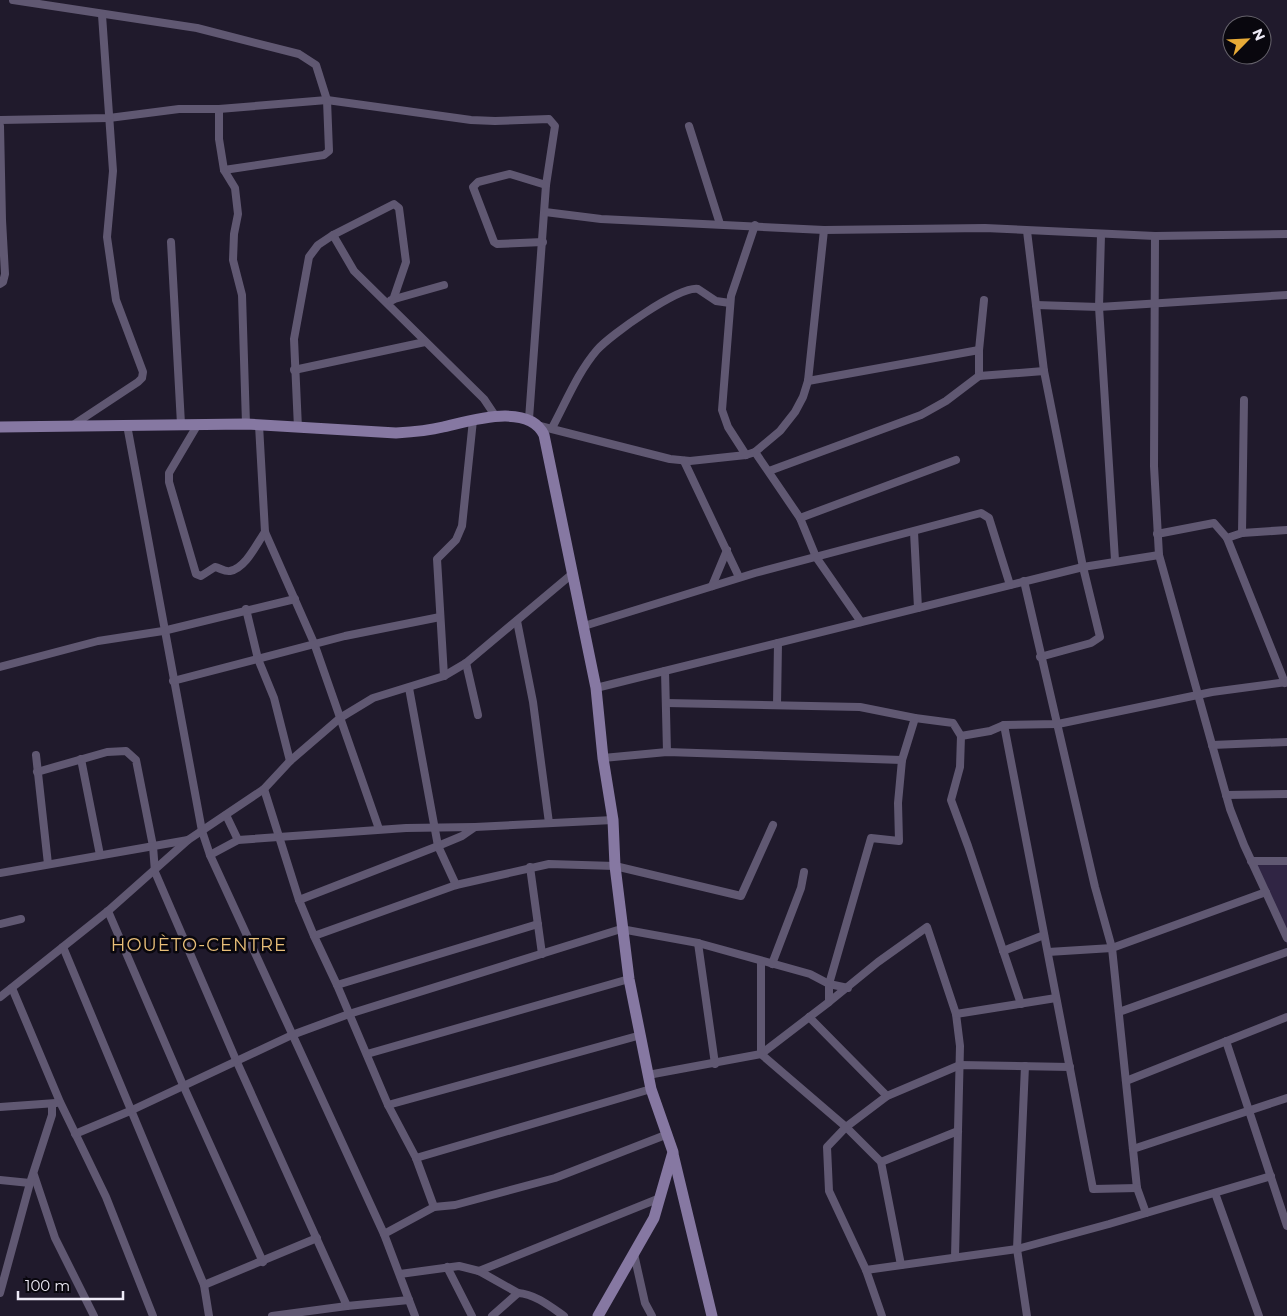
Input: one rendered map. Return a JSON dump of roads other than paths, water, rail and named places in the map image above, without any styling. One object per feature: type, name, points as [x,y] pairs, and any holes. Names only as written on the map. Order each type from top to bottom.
[{"type":"street","points":[[13,0],[197,28],[299,54],[316,65],[327,100],[329,151],[324,155],[224,170]]},
{"type":"street","points":[[72,425],[142,378],[142,372],[116,300],[108,237],[114,171],[102,15]]},
{"type":"street","points":[[0,120],[109,118],[179,109],[220,109],[327,100],[471,120],[495,122],[549,119],[556,126],[546,185],[529,420]]},
{"type":"street","points":[[220,109],[219,139],[224,170],[235,188],[238,214],[232,260],[242,295],[246,424]]},
{"type":"street","points":[[0,126],[5,274],[4,282],[0,284]]},
{"type":"street","points":[[689,126],[720,224]]},
{"type":"street","points":[[543,242],[497,244],[494,242],[473,187],[478,182],[510,174],[546,185]]},
{"type":"street","points":[[298,428],[294,339],[309,257],[318,245],[333,235],[394,204],[399,208],[406,262],[393,300]]},
{"type":"street","points":[[545,212],[601,219],[755,225],[824,230],[985,228],[1102,235],[1287,234]]},
{"type":"street","points":[[746,455],[723,418],[730,302],[755,225]]},
{"type":"street","points":[[4,425],[246,424],[298,428],[414,432],[496,417],[529,420],[540,426],[642,454],[684,461],[746,455],[755,452],[780,430],[803,397],[808,382],[824,230]]},
{"type":"street","points":[[1027,231],[1044,371],[1083,566],[1100,637],[1091,643],[1040,658]]},
{"type":"street","points":[[333,235],[354,271],[383,302],[484,399],[496,417]]},
{"type":"street","points":[[1102,235],[1099,307],[1115,560]]},
{"type":"street","points":[[1155,236],[1154,466],[1159,555],[1226,796],[1251,862],[1287,938]]},
{"type":"street","points":[[170,242],[181,424]]},
{"type":"street","points":[[383,302],[444,286]]},
{"type":"street","points":[[552,428],[586,365],[598,349],[633,322],[671,296],[695,288],[716,301],[730,302]]},
{"type":"street","points":[[1036,305],[1099,307],[1287,295]]},
{"type":"street","points":[[979,376],[978,350],[984,300]]},
{"type":"street","points":[[294,370],[425,342]]},
{"type":"street","points":[[808,382],[978,350]]},
{"type":"street","points":[[769,471],[921,415],[946,401],[979,376],[1044,371]]},
{"type":"street","points":[[1242,533],[1244,400]]},
{"type":"street","points":[[444,676],[437,559],[456,540],[462,526],[473,420]]},
{"type":"street","points":[[198,424],[169,473],[169,482],[196,574],[201,576],[215,566],[227,571],[237,568],[246,559],[265,532]]},
{"type":"street","points":[[127,425],[202,832],[210,855],[384,1234],[415,1316]]},
{"type":"street","points":[[259,425],[265,532],[314,643],[378,829]]},
{"type":"street","points":[[540,426],[544,434],[596,688],[612,820],[621,929],[629,979],[651,1089],[673,1152],[712,1316]]},
{"type":"street","points":[[755,452],[800,518],[816,557],[862,622]]},
{"type":"street","points":[[800,518],[956,460]]},
{"type":"street","points":[[684,461],[739,577]]},
{"type":"street","points":[[584,626],[739,577],[985,514],[988,518],[1010,585]]},
{"type":"street","points":[[961,736],[990,731],[1004,725],[1058,724],[1198,695],[1286,682],[1227,538],[1214,523],[1158,534]]},
{"type":"street","points":[[1227,538],[1242,533],[1287,530]]},
{"type":"street","points":[[914,532],[918,608]]},
{"type":"street","points":[[712,586],[727,550]]},
{"type":"street","points":[[596,688],[1083,566],[1159,555]]},
{"type":"street","points":[[0,997],[155,872],[188,840],[264,788],[290,760],[340,718],[373,698],[444,676],[466,663],[572,574]]},
{"type":"street","points":[[1024,581],[1040,658],[1058,724],[1095,887],[1112,948],[1137,1188],[1146,1214]]},
{"type":"street","points":[[0,668],[98,641],[164,631],[246,609],[295,599]]},
{"type":"street","points":[[246,609],[258,659],[274,698],[290,760]]},
{"type":"street","points":[[173,681],[314,643],[440,616]]},
{"type":"street","points":[[517,621],[533,702],[549,824]]},
{"type":"street","points":[[777,705],[778,643]]},
{"type":"street","points":[[466,663],[478,715]]},
{"type":"street","points":[[665,671],[667,752]]},
{"type":"street","points":[[409,688],[438,846],[456,885]]},
{"type":"street","points":[[666,703],[860,707],[952,723],[961,736],[960,767],[951,800],[1021,1004]]},
{"type":"street","points":[[829,1002],[829,984],[872,838],[899,841],[898,803],[902,760],[915,718]]},
{"type":"street","points":[[1004,725],[1093,1189],[1137,1188]]},
{"type":"street","points":[[1212,744],[1287,742]]},
{"type":"street","points":[[37,772],[108,752],[126,751],[136,760],[153,846],[155,872],[236,1060],[347,1306]]},
{"type":"street","points":[[603,758],[667,752],[902,760]]},
{"type":"street","points":[[36,755],[48,864]]},
{"type":"street","points":[[81,759],[100,855]]},
{"type":"street","points":[[264,788],[299,900],[388,1105],[416,1158],[434,1207]]},
{"type":"street","points":[[1226,796],[1287,794]]},
{"type":"street","points":[[226,815],[238,840]]},
{"type":"street","points":[[210,855],[238,840],[378,829],[475,827],[612,820]]},
{"type":"street","points":[[314,936],[456,885],[549,864],[615,866],[741,896],[773,824]]},
{"type":"street","points":[[299,900],[438,846],[462,836],[475,827]]},
{"type":"street","points":[[0,873],[188,840]]},
{"type":"street","points":[[1251,862],[1287,861]]},
{"type":"street","points":[[530,867],[542,954]]},
{"type":"street","points":[[772,964],[801,888],[804,872]]},
{"type":"street","points":[[1048,952],[1112,948],[1266,892]]},
{"type":"street","points":[[108,911],[183,1085],[263,1262]]},
{"type":"street","points":[[0,924],[21,919]]},
{"type":"street","points":[[337,985],[538,924]]},
{"type":"street","points":[[648,1075],[761,1054],[848,988],[878,962],[927,927],[956,1014],[960,1065],[955,1257]]},
{"type":"street","points":[[75,1134],[130,1111],[292,1035],[349,1014],[621,929],[698,943],[810,974],[829,984],[848,988]]},
{"type":"street","points":[[1003,951],[1044,935]]},
{"type":"street","points":[[698,943],[715,1064]]},
{"type":"street","points":[[63,947],[204,1285],[208,1316]]},
{"type":"street","points":[[1119,1012],[1287,952]]},
{"type":"street","points":[[761,960],[761,1054],[846,1127],[882,1162],[901,1265]]},
{"type":"street","points":[[367,1054],[629,979]]},
{"type":"street","points":[[12,988],[56,1103],[75,1134],[106,1198],[154,1316]]},
{"type":"street","points":[[956,1014],[1056,998]]},
{"type":"street","points":[[809,1017],[887,1096]]},
{"type":"street","points":[[1126,1081],[1287,1017]]},
{"type":"street","points":[[388,1105],[641,1034]]},
{"type":"street","points":[[1226,1040],[1287,1226]]},
{"type":"street","points":[[882,1316],[866,1270],[828,1192],[827,1147],[846,1127],[887,1096],[960,1065],[1070,1067]]},
{"type":"street","points":[[1025,1066],[1017,1249],[1027,1316]]},
{"type":"street","points":[[416,1158],[651,1089]]},
{"type":"street","points":[[1133,1149],[1287,1098]]},
{"type":"street","points":[[0,1107],[56,1103]]},
{"type":"street","points":[[0,1293],[30,1183],[56,1103]]},
{"type":"street","points":[[882,1162],[958,1131]]},
{"type":"street","points":[[384,1234],[434,1207],[455,1205],[555,1178],[668,1134]]},
{"type":"street","points":[[598,1316],[654,1218],[673,1152]]},
{"type":"street","points":[[34,1174],[55,1238],[94,1316]]},
{"type":"street","points":[[866,1270],[1017,1249],[1146,1214],[1271,1176]]},
{"type":"street","points":[[0,1180],[30,1183]]},
{"type":"street","points":[[1215,1193],[1259,1316]]},
{"type":"street","points":[[479,1271],[660,1198]]},
{"type":"street","points":[[204,1285],[317,1238]]},
{"type":"street","points":[[634,1254],[645,1302],[652,1316]]},
{"type":"street","points":[[400,1274],[459,1266],[479,1271],[518,1293],[524,1293],[542,1302],[564,1316]]},
{"type":"street","points":[[447,1267],[472,1316]]},
{"type":"street","points":[[492,1316],[518,1293]]},
{"type":"street","points":[[272,1316],[308,1314],[347,1306],[409,1300]]},
{"type":"district","name":"HOUÈTO-CENTRE","points":[[199,945]]}]
